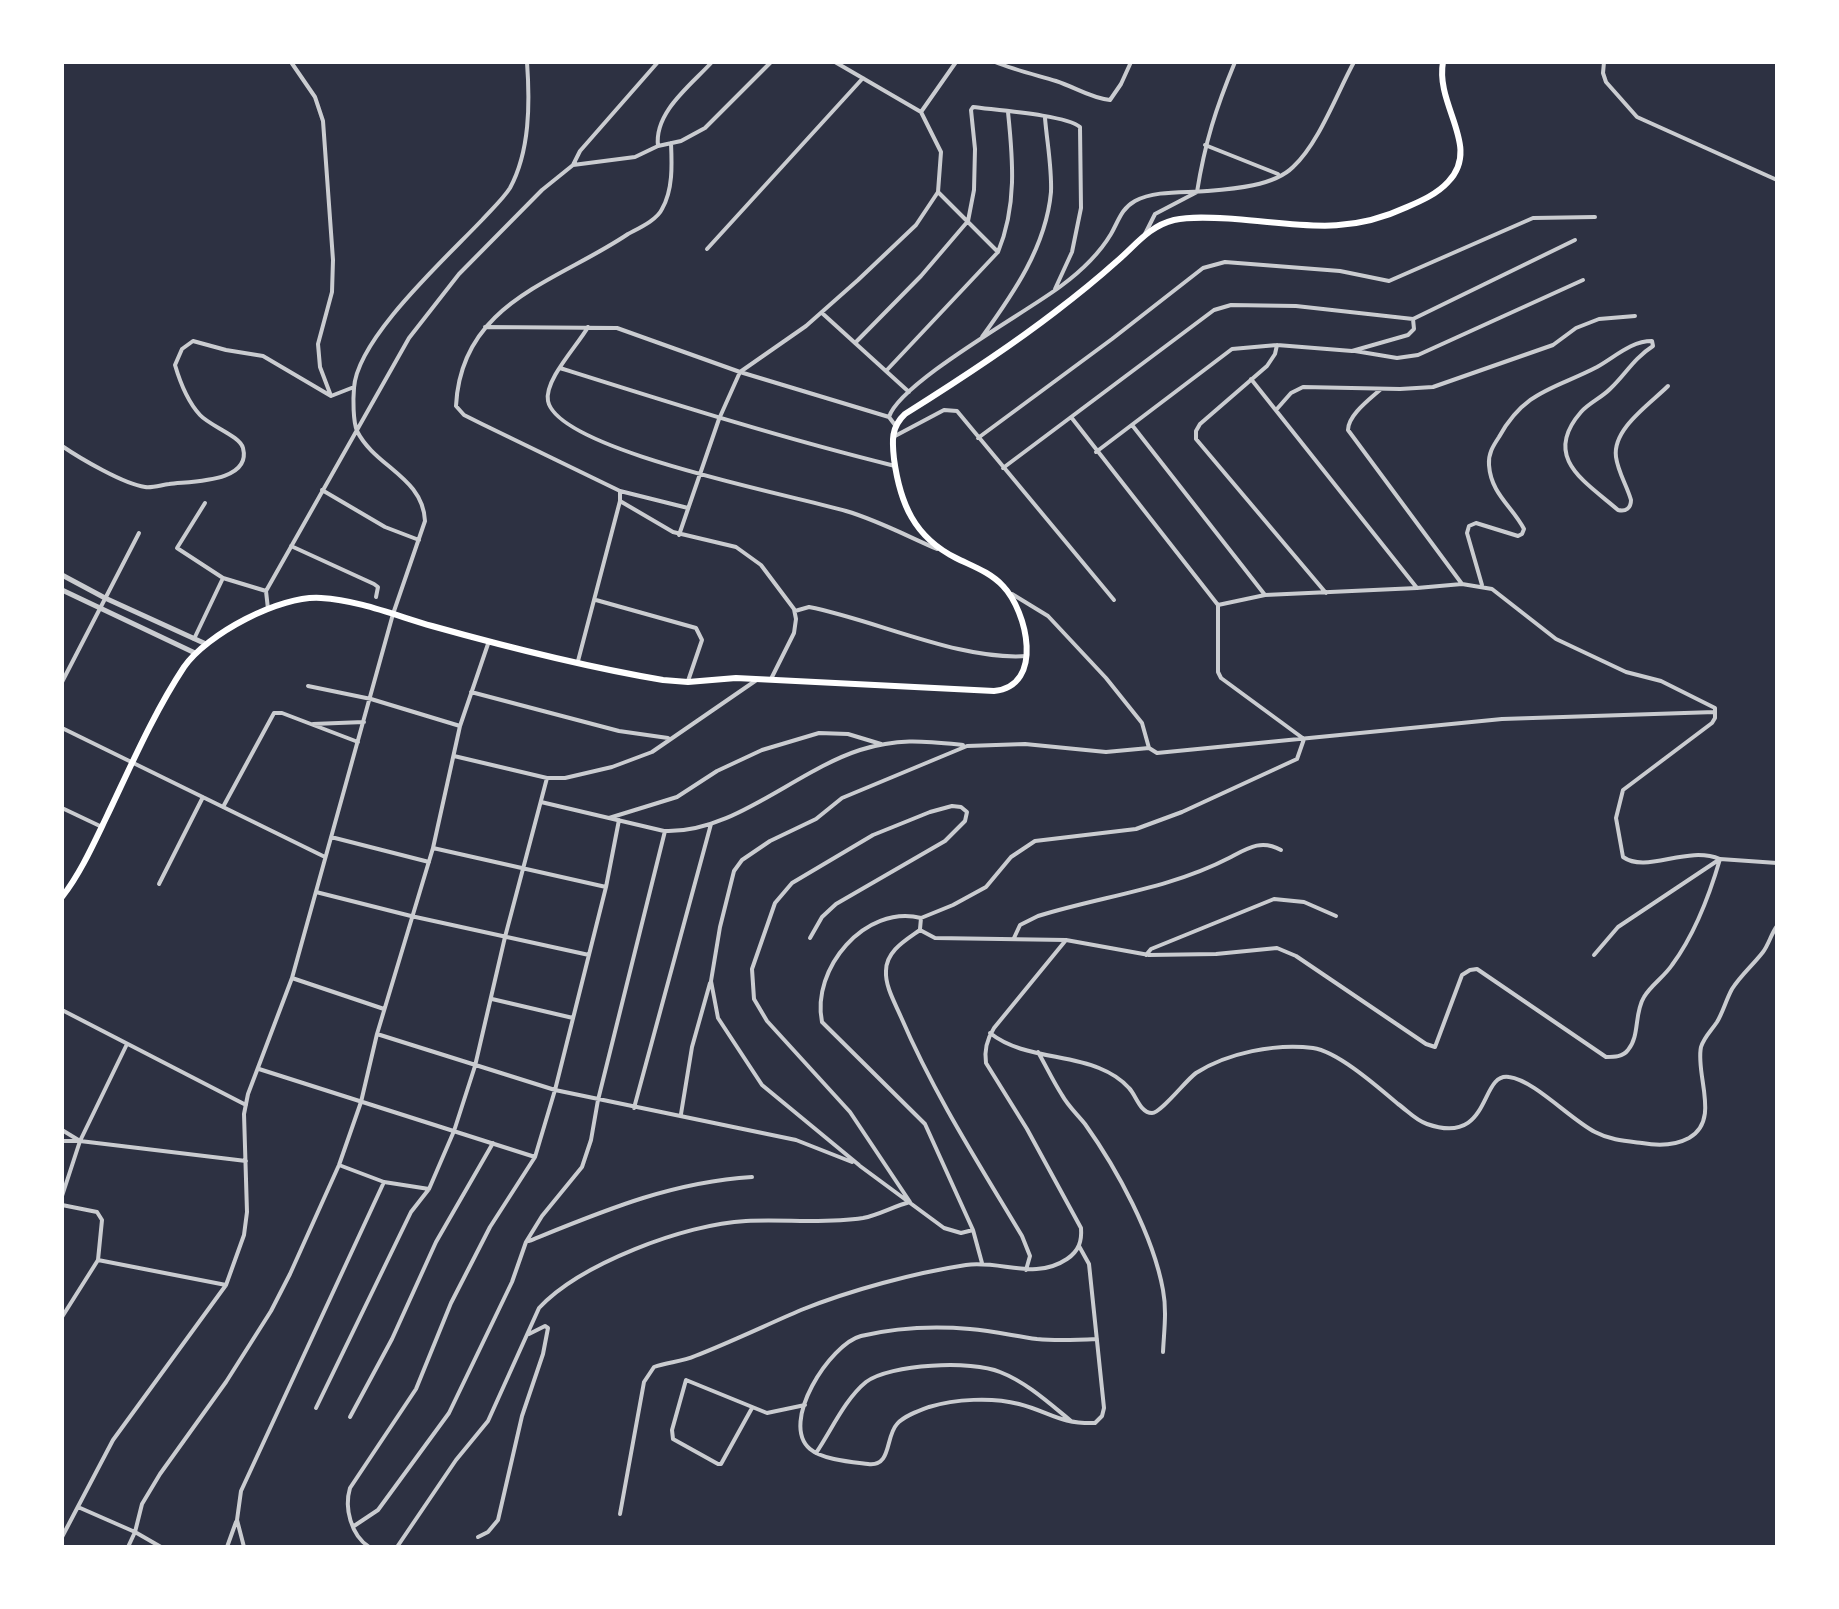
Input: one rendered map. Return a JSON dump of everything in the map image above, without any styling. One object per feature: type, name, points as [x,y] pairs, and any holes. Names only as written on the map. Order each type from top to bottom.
[{"type":"main road","points":[[62,897],[102,827],[181,672],[195,653],[268,609],[306,598],[321,598],[393,614],[489,641],[634,675],[688,682],[771,679],[994,691],[1013,684],[1027,656],[1022,620],[1010,593],[990,575],[939,549],[926,539],[912,519],[895,466],[895,425],[905,414],[1016,342],[1056,312],[1126,254],[1145,234],[1161,224],[1184,219],[1217,218],[1338,227],[1376,220],[1419,202],[1448,182],[1462,156],[1461,144],[1443,95],[1443,62]]},
{"type":"street","points":[[291,62],[315,97],[323,121],[333,260],[332,292],[318,344],[320,367],[331,396]]},
{"type":"street","points":[[63,1532],[113,1440],[226,1285],[244,1235],[246,1105],[292,978],[393,614],[425,521],[419,495],[372,451],[356,429],[354,387],[361,360],[393,316],[509,189],[523,155],[530,97],[527,62]]},
{"type":"street","points":[[268,609],[266,591],[409,338],[459,274],[542,190],[573,165],[580,151],[658,62]]},
{"type":"street","points":[[658,146],[657,135],[662,119],[712,62]]},
{"type":"street","points":[[573,165],[635,157],[705,128],[771,62]]},
{"type":"street","points":[[679,535],[699,472],[740,372],[821,313],[916,225],[938,192],[941,152],[921,112],[835,62]]},
{"type":"street","points":[[921,112],[956,62]]},
{"type":"street","points":[[995,62],[1058,82],[1098,99],[1110,100],[1131,62]]},
{"type":"street","points":[[1197,192],[1214,113],[1235,62]]},
{"type":"street","points":[[889,417],[894,406],[909,392],[1054,291],[1094,257],[1111,234],[1122,211],[1134,202],[1147,196],[1225,189],[1280,175],[1293,167],[1313,140],[1354,62]]},
{"type":"street","points":[[1604,62],[1606,82],[1637,117],[1777,180]]},
{"type":"street","points":[[707,249],[863,78]]},
{"type":"street","points":[[855,343],[921,276],[968,221],[974,190],[973,107],[1076,123],[1080,127],[1081,208],[1072,252],[1054,291]]},
{"type":"street","points":[[886,371],[998,252],[1006,232],[1014,180],[1008,111]]},
{"type":"street","points":[[981,339],[1016,290],[1042,234],[1051,192],[1045,118]]},
{"type":"street","points":[[671,143],[668,196],[661,213],[610,246],[537,285],[490,320],[461,373],[456,406],[464,415],[620,491],[688,508]]},
{"type":"street","points":[[1205,145],[1280,175]]},
{"type":"street","points":[[938,192],[998,252]]},
{"type":"street","points":[[1145,234],[1155,214],[1197,192]]},
{"type":"street","points":[[978,438],[1203,268],[1225,262],[1340,271],[1389,281],[1533,218],[1595,217]]},
{"type":"street","points":[[1003,468],[1214,310],[1231,305],[1296,306],[1413,319],[1575,240]]},
{"type":"street","points":[[1096,452],[1232,349],[1277,345],[1397,358],[1418,355],[1583,280]]},
{"type":"street","points":[[821,313],[909,392]]},
{"type":"street","points":[[1276,410],[1291,393],[1303,387],[1433,387],[1553,345],[1576,328],[1599,319],[1635,316]]},
{"type":"street","points":[[1352,351],[1408,335],[1414,329],[1413,319]]},
{"type":"street","points":[[485,327],[617,328],[638,333],[740,372],[889,417],[895,425]]},
{"type":"street","points":[[588,327],[559,368],[547,392],[552,411],[573,428],[616,448],[784,497],[848,511],[939,549]]},
{"type":"street","points":[[1482,585],[1467,533],[1469,526],[1476,523],[1518,536],[1524,529],[1497,493],[1489,467],[1492,448],[1515,414],[1541,391],[1596,368],[1628,347],[1647,340],[1654,342],[1625,369],[1610,390],[1581,412],[1566,441],[1565,455],[1569,466],[1618,510],[1625,510],[1631,500],[1616,461],[1616,443],[1622,432],[1668,386]]},
{"type":"street","points":[[62,446],[83,460],[143,487],[199,483],[227,475],[241,461],[244,449],[239,440],[212,426],[197,412],[175,365],[182,349],[193,341],[263,356],[331,396]]},
{"type":"street","points":[[1277,345],[1267,366],[1200,424],[1196,439],[1326,593]]},
{"type":"street","points":[[559,368],[719,419],[895,466]]},
{"type":"street","points":[[1251,379],[1417,588]]},
{"type":"street","points":[[331,396],[354,387]]},
{"type":"street","points":[[1381,389],[1352,418],[1348,430],[1462,584]]},
{"type":"street","points":[[893,438],[951,409],[957,411],[1114,600]]},
{"type":"street","points":[[1071,417],[1218,605],[1218,672],[1221,678],[1304,739]]},
{"type":"street","points":[[1132,425],[1265,595]]},
{"type":"street","points":[[322,490],[385,527],[420,541]]},
{"type":"street","points":[[578,661],[596,600],[620,491]]},
{"type":"street","points":[[620,501],[679,535],[729,545],[750,555],[761,565],[795,611],[794,633],[771,679]]},
{"type":"street","points":[[205,503],[177,548],[223,578],[266,591]]},
{"type":"street","points":[[62,682],[139,533]]},
{"type":"street","points":[[291,546],[374,584],[378,587],[376,597]]},
{"type":"street","points":[[62,575],[206,644]]},
{"type":"street","points":[[194,639],[223,578]]},
{"type":"street","points":[[1218,605],[1265,595],[1462,584],[1492,589],[1556,639],[1626,672],[1661,681],[1711,705],[1715,712],[1712,723],[1701,733],[1623,790],[1616,818],[1623,857],[1637,864],[1696,853],[1720,859],[1777,863]]},
{"type":"street","points":[[62,590],[195,653]]},
{"type":"street","points":[[1010,593],[1048,616],[1106,678],[1142,723],[1149,748]]},
{"type":"street","points":[[596,600],[696,628],[702,640],[688,682]]},
{"type":"street","points":[[795,611],[809,607],[822,609],[963,650],[1000,656],[1027,656]]},
{"type":"street","points":[[128,1547],[142,1504],[160,1474],[226,1382],[271,1311],[339,1165],[361,1102],[377,1034],[433,848],[460,726],[489,641]]},
{"type":"street","points":[[454,756],[547,778],[565,778],[634,760],[652,752],[758,679]]},
{"type":"street","points":[[308,686],[371,699],[460,726]]},
{"type":"street","points":[[471,692],[619,731],[671,738]]},
{"type":"street","points":[[541,802],[665,831],[684,832],[711,824],[860,750],[907,740],[967,746],[1025,744],[1106,752],[1149,748],[1157,753],[1502,719],[1715,712]]},
{"type":"street","points":[[223,807],[274,713],[282,713],[358,742]]},
{"type":"street","points":[[310,725],[364,722]]},
{"type":"street","points":[[62,728],[325,857]]},
{"type":"street","points":[[608,818],[677,797],[717,771],[762,750],[819,733],[848,734],[883,745]]},
{"type":"street","points":[[982,1263],[973,1230],[925,1124],[822,1022],[819,1007],[831,965],[843,947],[882,919],[897,915],[921,918],[986,887],[1011,857],[1035,841],[1136,829],[1182,812],[1297,759],[1304,739]]},
{"type":"street","points":[[681,1114],[692,1047],[711,981],[730,884],[742,860],[770,841],[816,819],[842,798],[967,746]]},
{"type":"street","points":[[316,1408],[411,1212],[429,1189],[454,1131],[475,1066],[547,778]]},
{"type":"street","points":[[159,884],[203,797]]},
{"type":"street","points":[[810,938],[822,917],[836,904],[945,841],[965,821],[967,812],[961,807],[952,806],[873,835],[792,883],[775,903],[752,969],[754,999],[767,1021],[850,1112],[910,1202]]},
{"type":"street","points":[[62,808],[102,827]]},
{"type":"street","points":[[369,1547],[360,1541],[348,1514],[350,1488],[416,1389],[451,1303],[490,1227],[535,1157],[606,887],[619,820]]},
{"type":"street","points":[[634,1108],[711,824]]},
{"type":"street","points":[[354,1526],[378,1510],[449,1413],[512,1282],[526,1242],[542,1216],[582,1167],[665,831]]},
{"type":"street","points":[[331,837],[429,862]]},
{"type":"street","points":[[1014,938],[1020,925],[1038,916],[1171,883],[1250,846],[1267,844],[1281,850]]},
{"type":"street","points":[[433,848],[606,887]]},
{"type":"street","points":[[920,930],[935,938],[1066,940],[1146,955],[1216,954],[1277,948],[1296,956],[1426,1044],[1435,1047],[1441,1039],[1462,975],[1477,969],[1606,1057],[1615,1057],[1628,1050],[1633,1041],[1644,996],[1671,967],[1692,935],[1720,859]]},
{"type":"street","points":[[1594,955],[1618,927],[1720,859]]},
{"type":"street","points":[[316,892],[589,955]]},
{"type":"street","points":[[1146,955],[1151,949],[1274,899],[1304,902],[1336,916]]},
{"type":"street","points":[[920,930],[921,918]]},
{"type":"street","points":[[990,1033],[1013,1047],[1090,1065],[1110,1073],[1130,1088],[1144,1110],[1152,1113],[1161,1110],[1182,1085],[1209,1066],[1250,1052],[1311,1048],[1325,1052],[1415,1119],[1440,1128],[1469,1124],[1478,1114],[1493,1083],[1508,1076],[1539,1092],[1600,1135],[1666,1145],[1691,1137],[1702,1122],[1705,1106],[1700,1057],[1703,1043],[1732,989],[1764,951],[1777,926]]},
{"type":"street","points":[[920,930],[898,945],[889,957],[886,970],[889,989],[934,1088],[1022,1236],[1030,1256],[1026,1270]]},
{"type":"street","points":[[620,1514],[644,1382],[654,1367],[693,1357],[805,1309],[883,1284],[982,1263],[1026,1270],[1054,1266],[1072,1256],[1079,1246],[1081,1228],[1027,1129],[986,1063],[990,1033],[1066,940]]},
{"type":"street","points":[[292,978],[385,1009]]},
{"type":"street","points":[[711,981],[718,1018],[762,1085],[859,1165],[944,1228],[961,1233],[973,1230]]},
{"type":"street","points":[[492,999],[573,1018]]},
{"type":"street","points":[[62,1010],[246,1105]]},
{"type":"street","points":[[377,1034],[555,1090],[796,1140],[859,1165]]},
{"type":"street","points":[[62,1196],[80,1141],[128,1044]]},
{"type":"street","points":[[1038,1052],[1063,1098],[1106,1157],[1139,1220],[1164,1292],[1166,1317],[1163,1352]]},
{"type":"street","points":[[259,1069],[535,1157]]},
{"type":"street","points":[[62,1130],[80,1141]]},
{"type":"street","points":[[62,1141],[246,1161]]},
{"type":"street","points":[[350,1417],[392,1339],[436,1242],[493,1143]]},
{"type":"street","points":[[339,1165],[384,1182],[429,1189]]},
{"type":"street","points":[[526,1242],[681,1185],[752,1177]]},
{"type":"street","points":[[227,1547],[237,1520],[241,1491],[384,1182]]},
{"type":"street","points":[[397,1547],[456,1460],[488,1421],[539,1308],[553,1293],[623,1254],[697,1229],[743,1221],[867,1217],[910,1202]]},
{"type":"street","points":[[62,1205],[101,1215],[98,1260],[62,1317]]},
{"type":"street","points":[[1079,1246],[1089,1264],[1097,1339],[1103,1412],[1095,1423],[1073,1422],[1006,1401],[952,1402],[929,1407],[898,1423],[889,1438],[886,1456],[879,1463],[870,1464],[816,1453],[801,1436],[800,1425],[814,1384],[836,1350],[849,1340],[865,1335],[920,1329],[970,1329],[1039,1339],[1097,1339]]},
{"type":"street","points":[[98,1260],[226,1285]]},
{"type":"street","points":[[478,1537],[488,1532],[498,1520],[522,1416],[543,1354],[548,1328],[545,1326],[527,1335]]},
{"type":"street","points":[[816,1453],[858,1390],[879,1375],[900,1370],[950,1366],[1000,1371],[1035,1392],[1073,1422]]},
{"type":"street","points":[[752,1408],[721,1464],[673,1439],[672,1430],[686,1380],[767,1413],[805,1405]]},
{"type":"street","points":[[78,1507],[161,1547]]},
{"type":"street","points":[[237,1520],[244,1547]]}]
